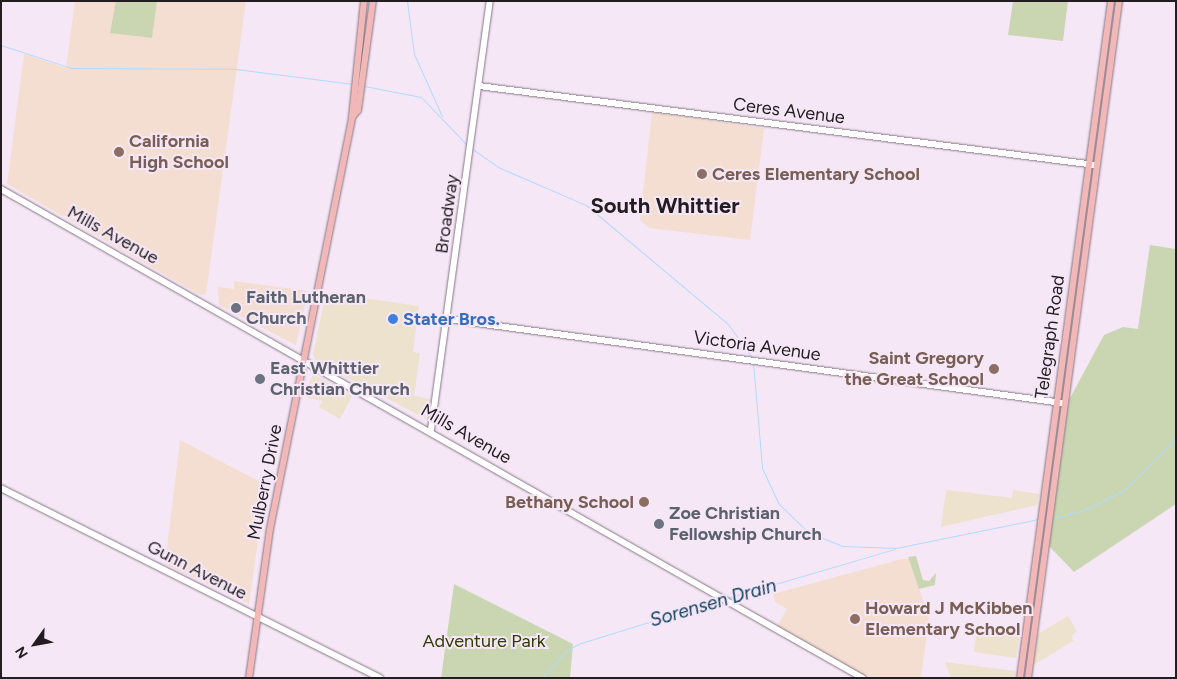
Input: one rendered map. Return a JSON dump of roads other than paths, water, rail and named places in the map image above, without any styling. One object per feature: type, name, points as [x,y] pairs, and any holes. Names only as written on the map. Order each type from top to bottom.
[{"type":"main road","name":"Mulberry Drive","points":[[249,678],[256,617],[352,116],[353,84],[364,1]]},
{"type":"main road","name":"Mulberry Drive","points":[[352,116],[358,110],[373,1]]},
{"type":"main road","name":"Telegraph Road","points":[[1093,165],[1111,1]]},
{"type":"main road","name":"Telegraph Road","points":[[1020,678],[1038,533],[1060,403],[1093,165],[1119,1]]},
{"type":"main road","name":"Telegraph Road","points":[[1028,678],[1051,503],[1060,403]]},
{"type":"street","name":"Broadway","points":[[431,430],[490,1]]},
{"type":"street","name":"Ceres Avenue","points":[[479,86],[1093,165]]},
{"type":"street","name":"Mills Avenue","points":[[1,188],[431,430],[863,678]]},
{"type":"street","name":"Victoria Avenue","points":[[447,318],[1060,403]]},
{"type":"street","name":"Gunn Avenue","points":[[1,488],[380,678]]},
{"type":"waterway","points":[[407,1],[414,54],[442,116]]},
{"type":"waterway","points":[[1,45],[71,68],[236,69],[353,84]]},
{"type":"waterway","points":[[364,86],[421,97],[468,146]]},
{"type":"waterway","points":[[471,148],[498,167],[586,205],[728,324],[752,358]]},
{"type":"waterway","points":[[753,362],[762,468],[779,504],[808,532],[843,546],[896,548],[1038,519]]},
{"type":"waterway","points":[[1052,518],[1085,510],[1123,491],[1176,438]]},
{"type":"waterway","name":"Sorensen Drain","points":[[727,598],[895,549]]},
{"type":"waterway","name":"Sorensen Drain","points":[[542,678],[567,650],[581,643],[720,600]]},
{"type":"place","name":"California High School","points":[[119,152]]},
{"type":"place","name":"Ceres Elementary School","points":[[702,174]]},
{"type":"place","name":"Faith Lutheran Church","points":[[236,308]]},
{"type":"place","name":"Stater Bros.","points":[[393,319]]},
{"type":"place","name":"Saint Gregory the Great School","points":[[994,369]]},
{"type":"place","name":"East Whittier Christian Church","points":[[260,379]]},
{"type":"place","name":"Bethany School","points":[[644,502]]},
{"type":"place","name":"Zoe Christian Fellowship Church","points":[[659,524]]},
{"type":"place","name":"Howard J McKibben Elementary School","points":[[855,619]]},
{"type":"district","name":"South Whittier","points":[[665,206]]},
{"type":"park label","name":"Adventure Park","points":[[484,641]]}]
